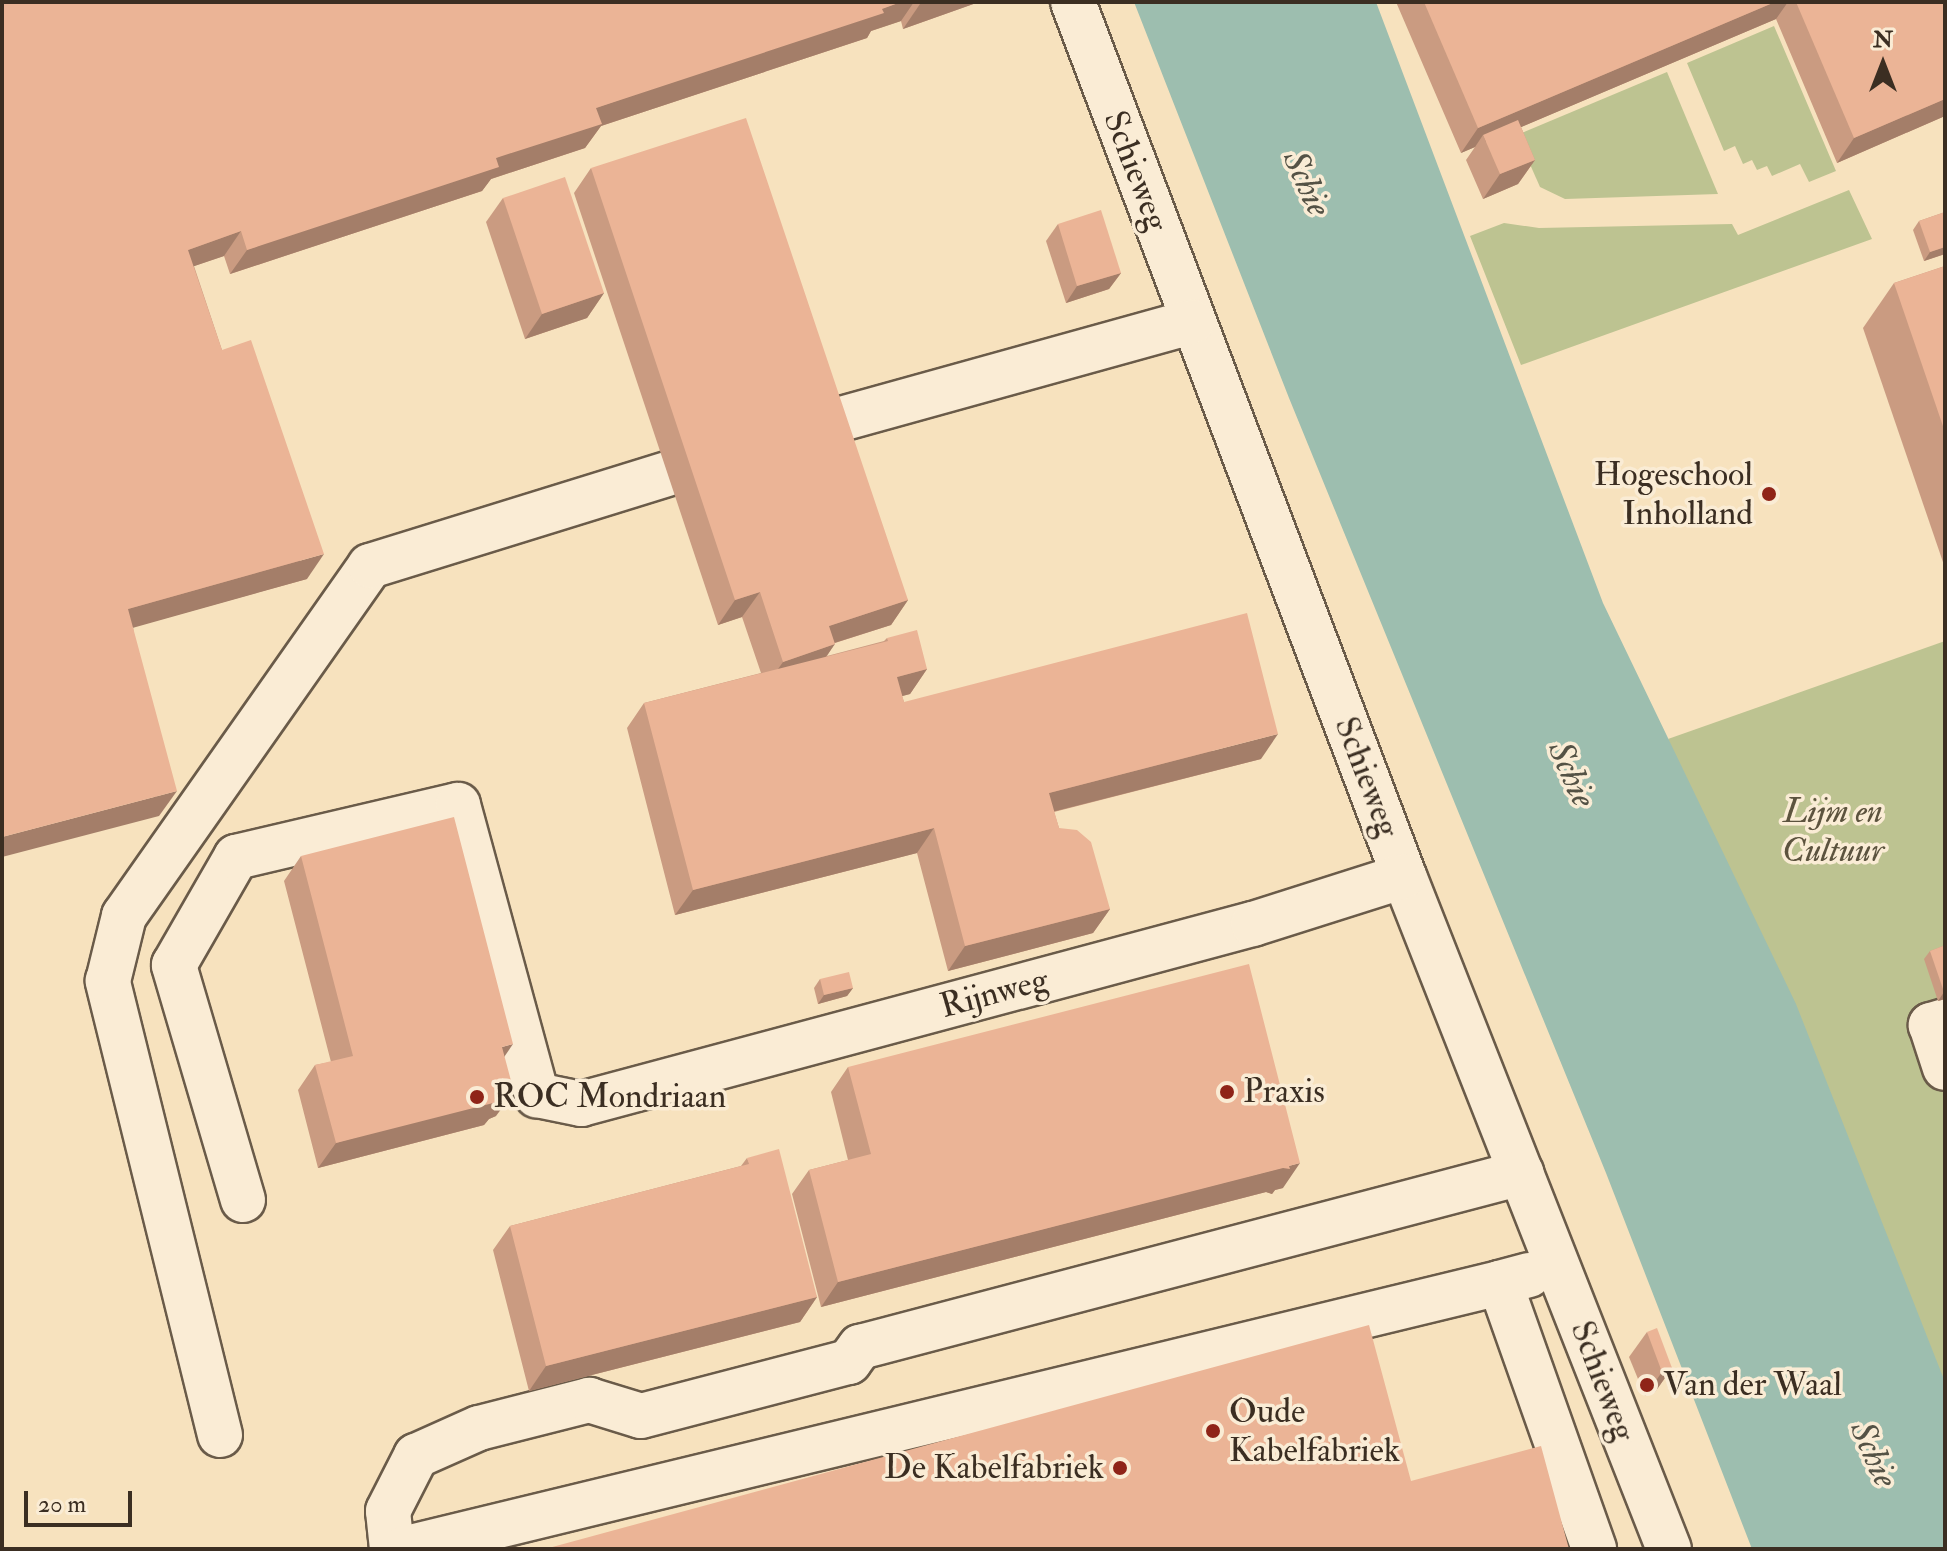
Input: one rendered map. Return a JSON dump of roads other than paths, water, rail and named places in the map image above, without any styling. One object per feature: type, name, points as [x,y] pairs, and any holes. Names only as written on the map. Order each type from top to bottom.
[{"type":"street","name":"Schieweg","points":[[1073,2],[1404,876],[1669,1549]]},
{"type":"street","points":[[823,424],[1192,322]]},
{"type":"street","points":[[220,1435],[108,981],[124,916],[370,566],[667,474]]},
{"type":"street","name":"Rijnweg","points":[[243,1200],[174,965],[236,857],[458,805],[537,1095],[581,1104],[1253,924],[1404,876]]},
{"type":"street","points":[[1945,1021],[1931,1025],[1945,1068]]},
{"type":"street","points":[[392,1549],[388,1511],[416,1456],[479,1428],[589,1400],[641,1416],[849,1362],[860,1347],[1521,1173]]},
{"type":"street","points":[[403,1549],[821,1450],[1558,1267]]},
{"type":"street","points":[[1500,1283],[1594,1549]]},
{"type":"street","points":[[821,1450],[831,1492]]},
{"type":"water","name":"Schie","points":[[1134,2],[1376,2],[1603,603],[1796,1004],[1945,1382],[1945,1549],[1752,1549],[1606,1173],[1289,398]]},
{"type":"place","name":"Hogeschool Inholland","points":[[1769,494]]},
{"type":"place","name":"Praxis","points":[[1227,1092]]},
{"type":"place","name":"ROC Mondriaan","points":[[477,1097]]},
{"type":"place","name":"Van der Waal","points":[[1647,1385]]},
{"type":"place","name":"Oude Kabelfabriek","points":[[1213,1431]]},
{"type":"place","name":"De Kabelfabriek","points":[[1120,1468]]},
{"type":"park label","name":"Lijm en Cultuur","points":[[1833,830]]}]
